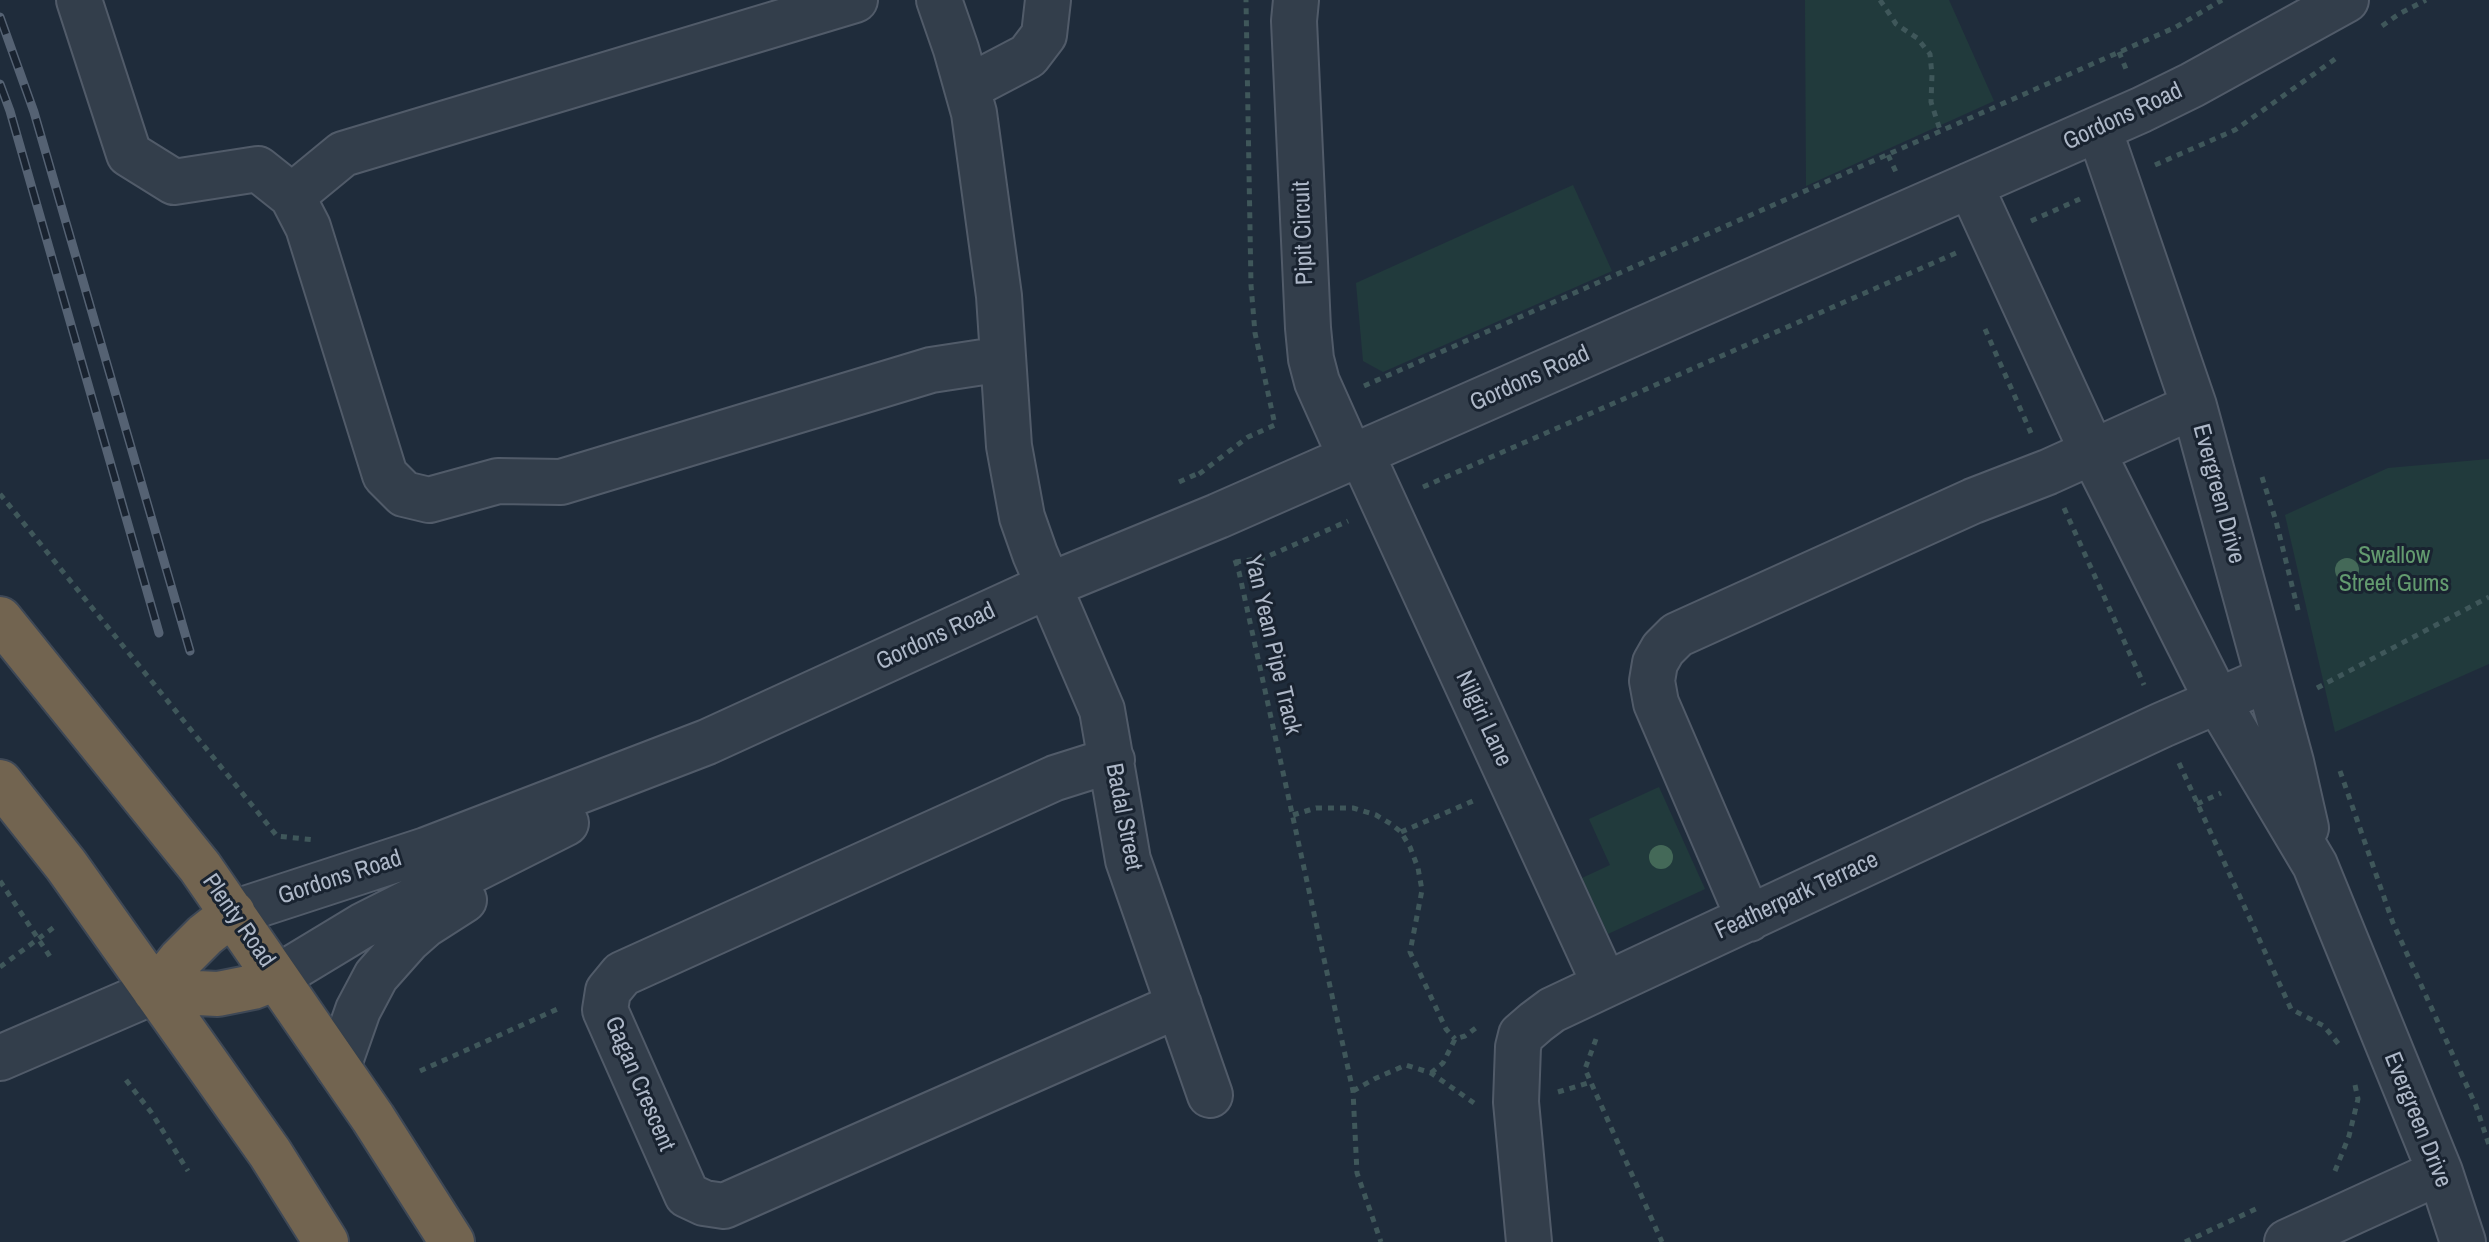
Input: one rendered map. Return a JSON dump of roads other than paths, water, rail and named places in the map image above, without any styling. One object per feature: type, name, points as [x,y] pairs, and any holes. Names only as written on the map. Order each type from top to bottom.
[{"type":"highway","name":"Plenty Road","points":[[0,619],[200,867],[373,1118],[452,1242]]},
{"type":"highway","points":[[0,782],[66,865],[270,1153],[326,1242]]},
{"type":"highway","name":"Gordons Road","points":[[155,991],[180,960],[233,913]]},
{"type":"highway","points":[[155,991],[218,994],[253,987],[276,978]]},
{"type":"street","points":[[79,0],[129,154],[174,182],[258,169],[292,196],[308,227],[385,475],[404,494],[429,500],[498,481],[561,482],[931,370],[1003,359]]},
{"type":"street","points":[[292,196],[343,154],[855,0]]},
{"type":"street","name":"Badal Street","points":[[939,0],[974,113],[999,296],[1009,446],[1022,517],[1102,710],[1128,860],[1210,1095]]},
{"type":"street","points":[[967,88],[1028,56],[1044,35],[1048,0]]},
{"type":"street","name":"Pipit Circuit","points":[[1296,0],[1294,21],[1311,359],[1325,403],[1368,450]]},
{"type":"street","name":"Gordons Road","points":[[233,913],[426,850],[707,742],[1050,585],[1218,516],[2141,110],[2346,0]]},
{"type":"street","name":"Evergreen Drive","points":[[2099,129],[2194,406],[2291,762],[2315,865]]},
{"type":"street","name":"Evergreen Drive","points":[[1970,185],[2092,451],[2217,700],[2315,865],[2440,1172],[2463,1242]]},
{"type":"street","points":[[1749,919],[1656,703],[1652,681],[1655,663],[1663,649],[1677,635],[1973,501],[2048,472],[2194,406]]},
{"type":"street","name":"Nilgiri Lane","points":[[1368,450],[1605,985]]},
{"type":"street","name":"Featherpark Terrace","points":[[1529,1242],[1516,1102],[1518,1047],[1521,1035],[1552,1010],[2268,679]]},
{"type":"street","name":"Gordons Road","points":[[276,978],[362,926],[600,806],[707,742]]},
{"type":"street","name":"Gagan Crescent","points":[[1112,760],[1055,778],[622,974],[608,991],[605,1010],[687,1195],[704,1203],[724,1206],[1179,1005]]},
{"type":"street","points":[[338,1067],[366,992],[408,940],[442,914],[575,833],[663,769]]},
{"type":"street","name":"Gordons Road","points":[[0,1058],[155,991]]},
{"type":"street","points":[[2287,1242],[2440,1172]]},
{"type":"railway","points":[[0,17],[34,112],[190,651]]},
{"type":"railway","points":[[0,84],[159,633]]},
{"type":"park label","name":"Swallow Street Gums","points":[[2394,571]]}]
